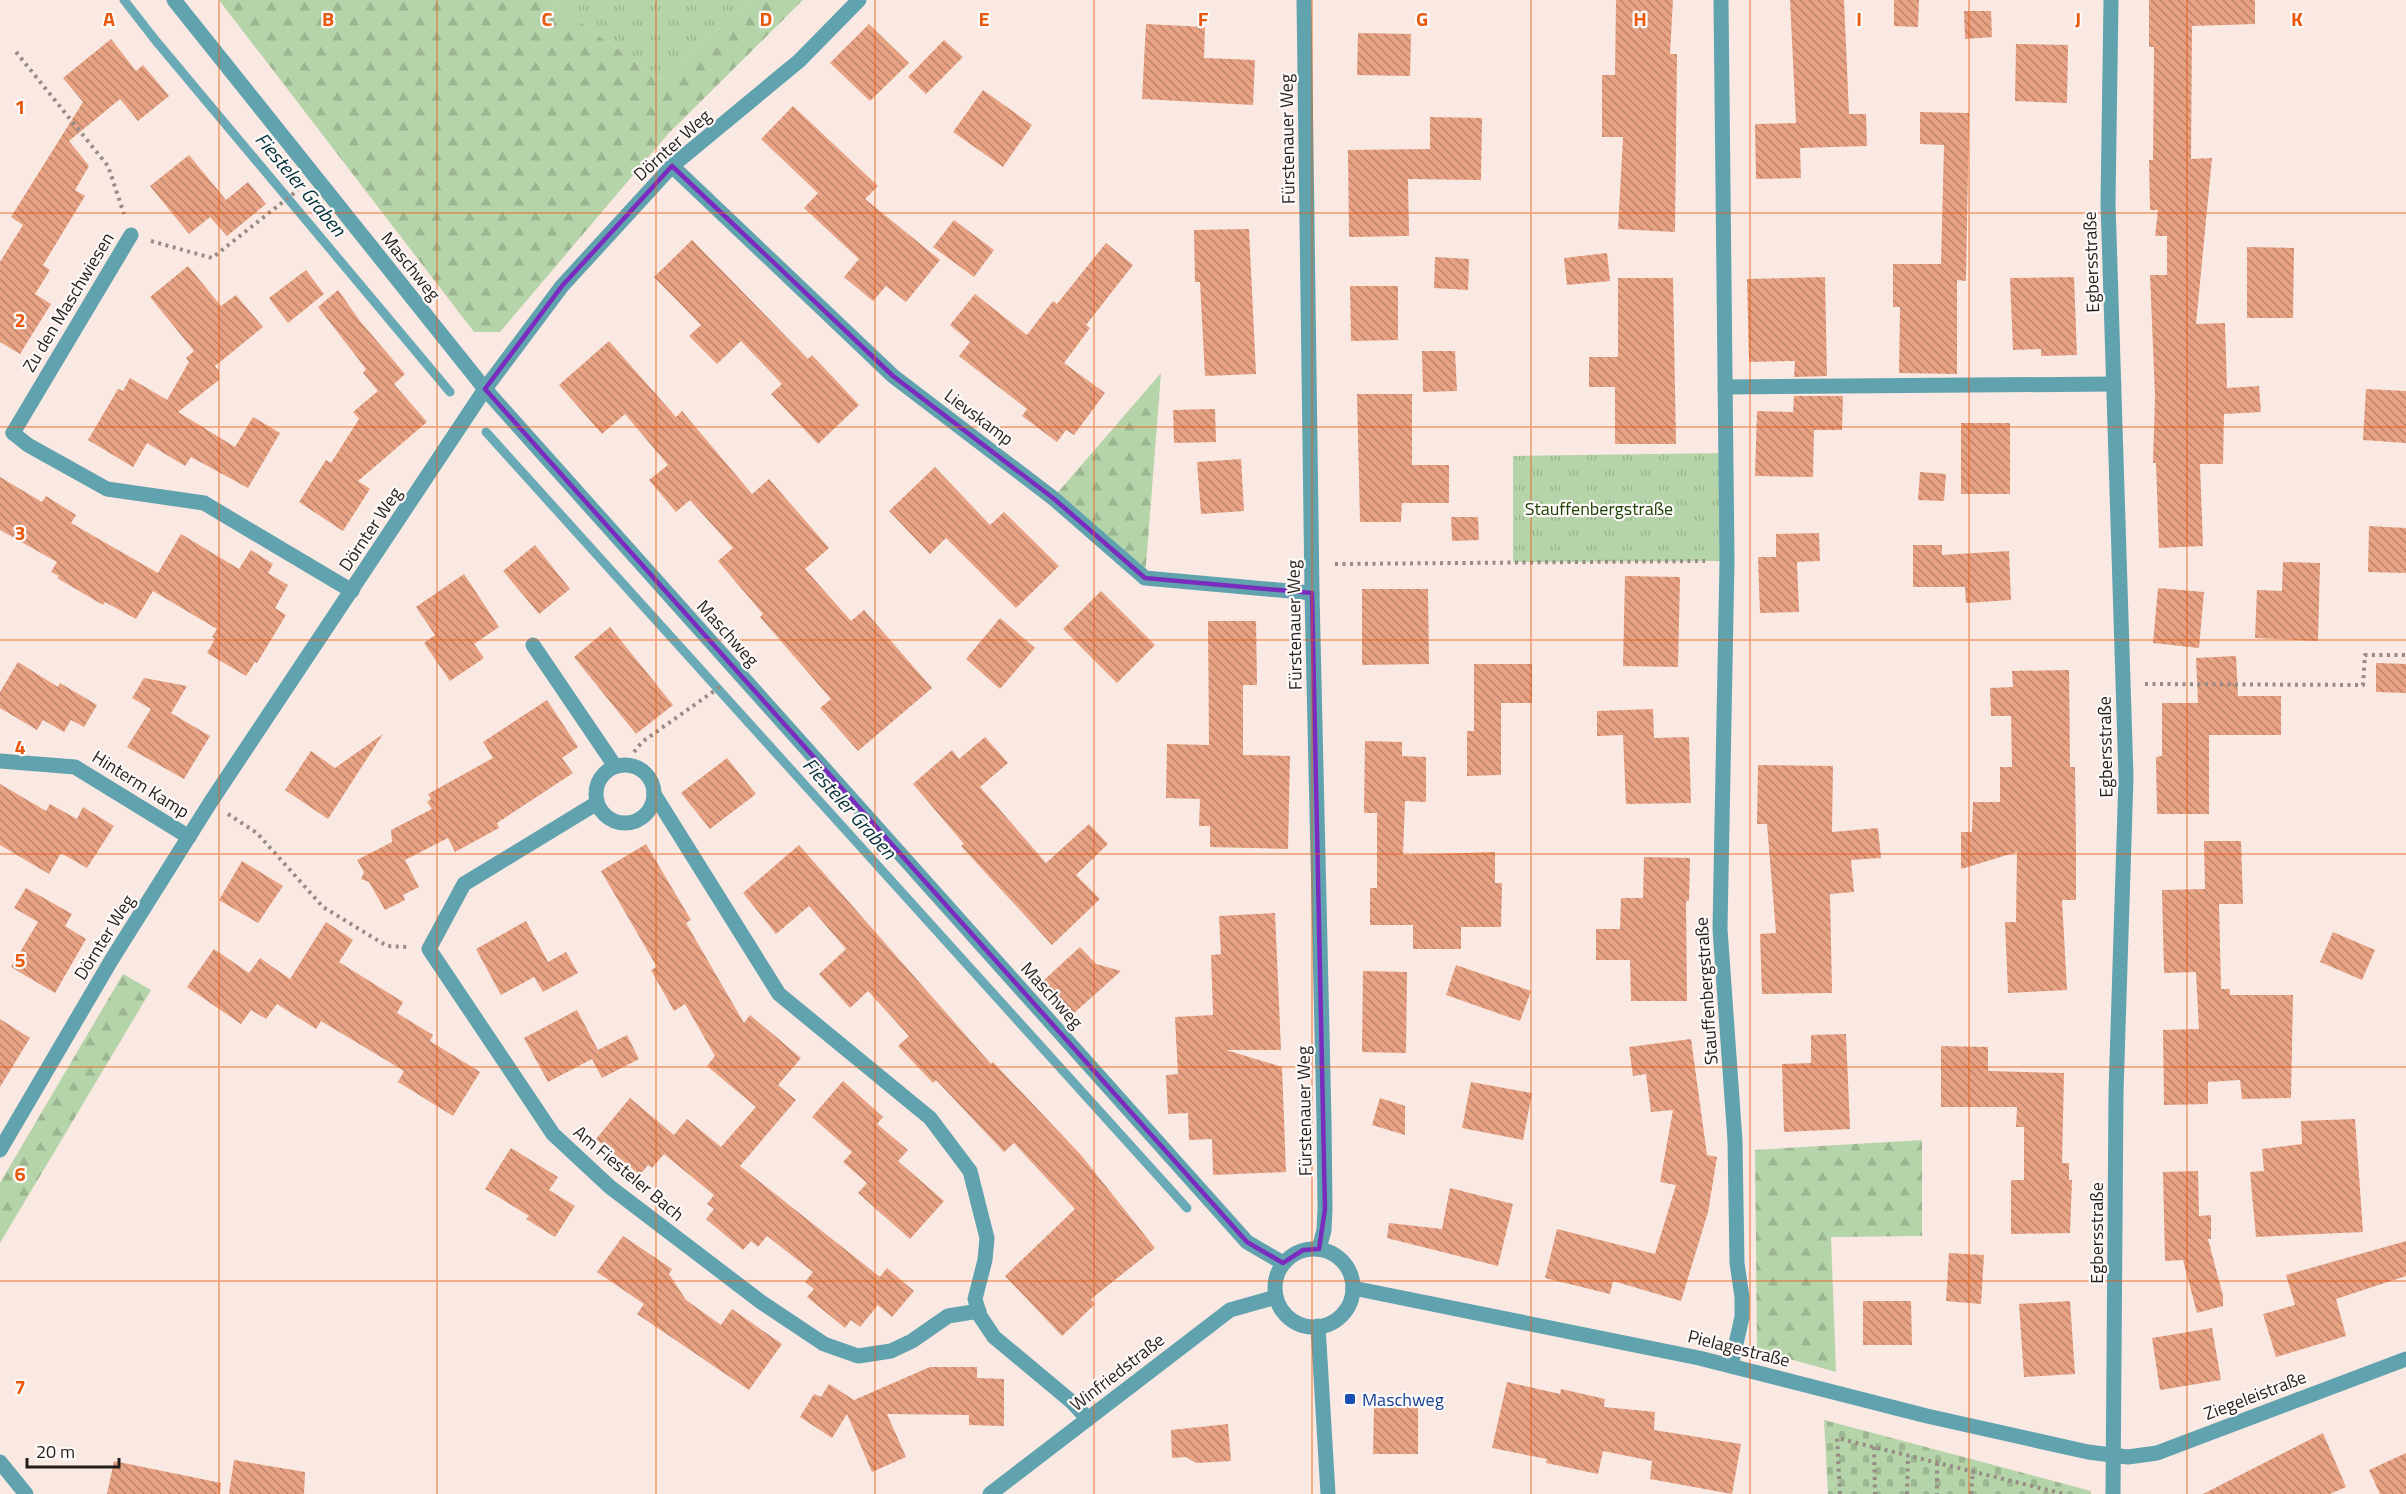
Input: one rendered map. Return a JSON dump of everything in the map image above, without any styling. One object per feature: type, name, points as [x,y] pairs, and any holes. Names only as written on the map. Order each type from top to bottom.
[{"type":"street","name":"Maschweg","points":[[174,0],[485,389],[1247,1242],[1283,1263]]},
{"type":"street","name":"Dörnter Weg","points":[[0,1150],[112,959],[210,803],[485,389],[562,286],[672,166],[799,61],[859,0]]},
{"type":"street","name":"Fürstenauer Weg","points":[[1304,0],[1312,593],[1324,1120],[1325,1209],[1324,1230],[1319,1250]]},
{"type":"street","name":"Stauffenbergstraße","points":[[1721,0],[1728,561],[1720,929],[1735,1141],[1737,1263],[1742,1297],[1741,1326],[1731,1366]]},
{"type":"street","name":"Egbersstraße","points":[[2111,0],[2108,203],[2126,777],[2116,1092],[2113,1494]]},
{"type":"street","name":"Lievskamp","points":[[672,166],[893,376],[1053,498],[1145,578],[1312,593]]},
{"type":"street","name":"Zu den Maschwiesen","points":[[131,235],[6,435],[107,489],[204,503],[352,591]]},
{"type":"street","points":[[1725,387],[2114,384]]},
{"type":"street","points":[[533,645],[620,765],[646,773],[652,783],[654,794],[779,994],[930,1118],[970,1171],[987,1239],[985,1260],[975,1299],[979,1311],[993,1337],[1072,1402],[1088,1419]]},
{"type":"street","name":"Hinterm Kamp","points":[[0,761],[75,767],[189,837]]},
{"type":"street","points":[[620,765],[607,771],[596,786],[597,803],[610,820],[630,823],[648,813],[654,794]]},
{"type":"street","points":[[429,949],[464,884],[597,803]]},
{"type":"street","name":"Am Fiesteler Bach","points":[[429,949],[553,1134],[610,1187],[761,1302],[824,1344],[858,1356],[891,1351],[912,1341],[948,1316],[979,1311]]},
{"type":"street","points":[[1303,1250],[1319,1250],[1337,1257],[1346,1265],[1353,1288],[1351,1299],[1339,1317],[1318,1326],[1307,1326],[1287,1316],[1276,1297],[1275,1285],[1283,1263],[1303,1250]]},
{"type":"street","name":"Pielagestraße","points":[[1353,1288],[1731,1366],[1927,1416],[2114,1456]]},
{"type":"street","name":"Winfriedstraße","points":[[990,1494],[1230,1310],[1276,1297]]},
{"type":"street","points":[[1318,1326],[1328,1494]]},
{"type":"street","name":"Ziegeleistraße","points":[[2114,1456],[2157,1453],[2406,1359]]},
{"type":"street","points":[[0,1462],[26,1494]]},
{"type":"path","points":[[16,52],[108,166],[131,235],[212,258],[298,190]]},
{"type":"path","points":[[1313,564],[1728,561]]},
{"type":"path","points":[[2123,684],[2363,685],[2365,655],[2406,655]]},
{"type":"path","points":[[620,765],[642,742],[711,693]]},
{"type":"path","points":[[210,803],[257,833],[323,907],[387,946],[429,949]]},
{"type":"path","points":[[1840,1494],[1837,1438],[2064,1494]]},
{"type":"path","points":[[1874,1447],[1875,1494]]},
{"type":"path","points":[[1907,1494],[1908,1456]]},
{"type":"path","points":[[1937,1462],[1937,1494]]},
{"type":"path","points":[[1971,1494],[1973,1472]]},
{"type":"highlighted area","points":[[672,166],[893,376],[1053,498],[1145,578],[1312,593],[1325,1209],[1319,1249],[1303,1250],[1283,1263],[1247,1242],[485,389],[562,286]]},
{"type":"green space","points":[[219,0],[550,0],[660,80],[751,0],[803,0],[668,134],[500,332],[474,332]]},
{"type":"green space","points":[[550,0],[751,0],[660,80]]},
{"type":"green space","points":[[1161,373],[1145,578],[1053,498]]},
{"type":"green space","name":"Stauffenbergstraße","points":[[1726,453],[1727,561],[1513,562],[1513,456]]},
{"type":"green space","points":[[123,974],[151,990],[0,1243],[0,1183]]},
{"type":"green space","points":[[1922,1140],[1922,1236],[1831,1237],[1836,1372],[1757,1350],[1755,1150]]},
{"type":"green space","points":[[1824,1420],[2091,1491],[2091,1494],[1828,1494]]},
{"type":"building","points":[[1616,0],[1673,0],[1670,54],[1677,54],[1675,232],[1618,229],[1623,137],[1602,137],[1602,75],[1615,75]]},
{"type":"building","points":[[1790,0],[1844,0],[1849,114],[1866,114],[1867,146],[1800,148],[1801,178],[1756,179],[1755,124],[1796,123]]},
{"type":"building","points":[[1894,0],[1919,0],[1918,27],[1894,26]]},
{"type":"building","points":[[2149,0],[2255,0],[2255,24],[2192,26],[2191,159],[2212,158],[2196,324],[2225,323],[2227,388],[2259,386],[2261,412],[2224,414],[2223,464],[2200,464],[2203,546],[2159,548],[2156,463],[2153,463],[2155,396],[2150,275],[2167,275],[2167,236],[2155,236],[2158,210],[2150,210],[2149,160],[2153,160],[2154,47],[2149,47]]},
{"type":"building","points":[[1964,11],[1991,11],[1992,37],[1965,39]]},
{"type":"building","points":[[869,24],[909,63],[870,101],[830,63]]},
{"type":"building","points":[[1146,24],[1205,27],[1204,58],[1255,60],[1253,105],[1142,99]]},
{"type":"building","points":[[1358,33],[1411,34],[1410,76],[1357,75]]},
{"type":"building","points":[[111,39],[136,71],[143,65],[169,96],[138,121],[120,99],[69,141],[89,166],[75,190],[85,196],[43,265],[50,270],[35,294],[51,304],[20,354],[0,342],[0,262],[23,225],[11,217],[83,102],[63,78]]},
{"type":"building","points":[[944,40],[963,57],[926,94],[908,77]]},
{"type":"building","points":[[2016,44],[2068,45],[2067,103],[2015,101]]},
{"type":"building","points":[[983,90],[1032,125],[1003,167],[953,132]]},
{"type":"building","points":[[793,106],[878,186],[865,199],[940,260],[906,302],[886,286],[873,301],[844,277],[859,259],[804,208],[818,193],[761,139]]},
{"type":"building","points":[[1920,112],[1969,113],[1966,281],[1957,280],[1957,374],[1899,373],[1900,307],[1893,307],[1893,264],[1941,264],[1944,145],[1920,144]]},
{"type":"building","points":[[1430,117],[1482,118],[1481,180],[1408,179],[1409,236],[1349,237],[1348,150],[1430,149]]},
{"type":"building","points":[[189,155],[226,200],[248,182],[266,204],[227,236],[210,217],[189,234],[150,186]]},
{"type":"building","points":[[954,220],[994,250],[974,277],[933,247]]},
{"type":"building","points":[[1249,229],[1256,374],[1205,376],[1200,282],[1195,282],[1194,230]]},
{"type":"building","points":[[692,240],[808,359],[812,355],[859,405],[818,444],[771,394],[782,384],[741,341],[717,364],[689,336],[701,325],[654,277]]},
{"type":"building","points":[[1106,243],[1133,265],[1086,325],[1090,328],[1064,363],[1105,393],[1074,435],[1066,430],[1057,442],[1022,416],[1027,409],[959,356],[970,342],[950,325],[975,294],[1027,335],[1053,301],[1057,304]]},
{"type":"building","points":[[2247,247],[2294,248],[2293,318],[2247,318]]},
{"type":"building","points":[[1607,253],[1610,281],[1567,285],[1564,258]]},
{"type":"building","points":[[1435,257],[1469,259],[1468,290],[1434,288]]},
{"type":"building","points":[[188,266],[221,306],[236,295],[263,327],[215,366],[219,371],[219,380],[178,412],[235,447],[253,417],[280,433],[248,488],[191,457],[185,466],[147,443],[133,467],[88,440],[118,389],[123,391],[130,378],[167,400],[189,362],[186,358],[194,351],[150,297]]},
{"type":"building","points":[[306,270],[324,294],[288,323],[269,298]]},
{"type":"building","points":[[1825,277],[1827,376],[1794,377],[1795,361],[1749,362],[1747,279]]},
{"type":"building","points":[[2074,277],[2077,355],[2041,356],[2041,349],[2013,350],[2010,278]]},
{"type":"building","points":[[1618,278],[1673,278],[1676,444],[1615,444],[1615,387],[1589,387],[1589,357],[1618,357]]},
{"type":"building","points":[[1350,286],[1398,286],[1398,340],[1351,341]]},
{"type":"building","points":[[338,290],[360,321],[405,374],[394,384],[427,422],[358,481],[370,489],[343,531],[299,502],[326,460],[331,463],[359,419],[353,412],[378,391],[363,373],[366,369],[318,307]]},
{"type":"building","points":[[609,341],[676,417],[682,411],[752,494],[769,479],[829,548],[805,569],[851,621],[864,610],[932,688],[858,751],[820,708],[831,699],[760,617],[763,614],[718,561],[733,548],[690,500],[676,512],[649,480],[668,465],[625,414],[602,434],[559,385]]},
{"type":"building","points":[[1422,351],[1455,351],[1457,391],[1423,392]]},
{"type":"building","points":[[2366,389],[2406,391],[2406,443],[2363,440]]},
{"type":"building","points":[[1357,394],[1412,394],[1412,465],[1449,465],[1449,503],[1402,503],[1401,522],[1360,522]]},
{"type":"building","points":[[1794,396],[1843,396],[1842,430],[1814,430],[1813,477],[1755,476],[1757,411],[1793,412]]},
{"type":"building","points":[[1215,409],[1216,442],[1174,443],[1173,410]]},
{"type":"building","points":[[1961,423],[2010,423],[2010,494],[1961,494]]},
{"type":"building","points":[[1241,459],[1244,511],[1201,514],[1197,462]]},
{"type":"building","points":[[935,467],[990,525],[1004,512],[1059,566],[1016,608],[946,538],[930,554],[889,511]]},
{"type":"building","points":[[1920,472],[1946,474],[1944,501],[1918,500]]},
{"type":"building","points":[[0,477],[42,502],[46,496],[76,515],[71,523],[158,573],[181,534],[239,569],[251,550],[273,564],[268,573],[288,585],[275,608],[286,615],[257,663],[255,662],[246,676],[207,653],[215,639],[212,637],[217,629],[153,591],[136,619],[105,602],[103,605],[57,578],[59,576],[51,572],[57,562],[0,530]]},
{"type":"building","points":[[1451,517],[1478,517],[1479,540],[1452,541]]},
{"type":"building","points":[[2369,526],[2406,528],[2406,573],[2368,572]]},
{"type":"building","points":[[1819,533],[1820,561],[1797,562],[1799,612],[1760,613],[1758,557],[1776,557],[1776,534]]},
{"type":"building","points":[[535,545],[570,589],[539,614],[503,571]]},
{"type":"building","points":[[1913,545],[1942,545],[1942,555],[2009,551],[2011,600],[1966,603],[1965,587],[1913,587]]},
{"type":"building","points":[[2283,562],[2320,563],[2318,641],[2255,638],[2257,590],[2282,591]]},
{"type":"building","points":[[464,574],[499,627],[474,644],[484,658],[450,681],[424,643],[435,635],[416,607]]},
{"type":"building","points":[[1625,576],[1680,577],[1678,667],[1623,666]]},
{"type":"building","points":[[2158,588],[2204,592],[2199,648],[2153,643]]},
{"type":"building","points":[[1362,589],[1428,589],[1429,664],[1362,665]]},
{"type":"building","points":[[1101,591],[1155,645],[1117,683],[1063,629]]},
{"type":"building","points":[[1000,618],[1035,648],[1000,689],[966,659]]},
{"type":"building","points":[[1208,621],[1256,621],[1257,685],[1243,685],[1243,755],[1290,756],[1288,849],[1210,847],[1210,826],[1199,826],[1200,799],[1166,798],[1167,744],[1209,745]]},
{"type":"building","points":[[610,627],[673,705],[636,734],[574,657]]},
{"type":"building","points":[[2236,656],[2238,696],[2281,696],[2281,735],[2209,735],[2209,814],[2157,814],[2156,757],[2162,756],[2162,703],[2198,703],[2196,658]]},
{"type":"building","points":[[18,662],[58,687],[60,683],[97,705],[84,727],[71,720],[64,732],[43,720],[37,730],[0,708],[0,692]]},
{"type":"building","points":[[2376,663],[2406,664],[2406,693],[2376,692]]},
{"type":"building","points":[[1474,664],[1532,664],[1532,703],[1501,703],[1501,775],[1467,776],[1467,731],[1474,731]]},
{"type":"building","points":[[2069,670],[2070,767],[2075,767],[2076,900],[2062,900],[2067,990],[2008,993],[2005,922],[2016,922],[2017,852],[1961,869],[1961,832],[1972,832],[1973,802],[2000,802],[2000,767],[2012,767],[2011,716],[1991,716],[1990,688],[2013,687],[2012,671]]},
{"type":"building","points":[[144,678],[187,686],[171,713],[210,736],[184,779],[127,747],[151,709],[132,698]]},
{"type":"building","points":[[547,700],[578,747],[562,758],[573,773],[497,823],[499,828],[455,852],[448,838],[405,860],[419,887],[403,895],[405,900],[385,910],[369,882],[361,879],[364,872],[357,860],[392,842],[391,830],[432,809],[427,802],[431,799],[428,794],[493,758],[483,742]]},
{"type":"building","points":[[1653,709],[1654,738],[1689,737],[1691,803],[1626,804],[1623,735],[1597,736],[1597,711]]},
{"type":"building","points":[[383,734],[328,819],[285,790],[311,751],[335,768]]},
{"type":"building","points":[[985,737],[1008,763],[980,787],[1046,863],[1089,824],[1108,844],[1076,875],[1100,899],[1052,945],[961,846],[964,844],[913,784],[952,750],[959,759]]},
{"type":"building","points":[[1365,741],[1402,742],[1402,756],[1426,757],[1426,802],[1405,801],[1403,855],[1495,852],[1495,883],[1502,883],[1501,927],[1461,927],[1461,949],[1413,949],[1413,925],[1370,925],[1370,888],[1377,888],[1377,813],[1364,813]]},
{"type":"building","points":[[727,758],[756,794],[710,829],[681,793]]},
{"type":"building","points":[[1758,765],[1833,766],[1832,832],[1878,828],[1881,858],[1851,860],[1854,892],[1830,894],[1832,993],[1762,994],[1760,934],[1776,933],[1767,824],[1757,824]]},
{"type":"building","points":[[0,784],[46,811],[50,804],[77,819],[83,807],[114,826],[87,868],[61,853],[49,874],[0,845]]},
{"type":"building","points":[[2204,841],[2241,841],[2243,904],[2219,904],[2221,989],[2230,989],[2230,995],[2293,995],[2291,1098],[2242,1099],[2240,1080],[2208,1082],[2208,1104],[2164,1105],[2163,1030],[2199,1029],[2196,972],[2164,973],[2162,890],[2205,889]]},
{"type":"building","points":[[646,844],[691,920],[686,923],[744,1023],[750,1015],[801,1058],[778,1085],[796,1100],[740,1166],[880,1277],[887,1268],[914,1291],[892,1317],[878,1305],[860,1327],[851,1320],[845,1328],[807,1297],[814,1289],[805,1282],[813,1272],[767,1236],[758,1247],[751,1241],[743,1250],[706,1219],[714,1209],[707,1204],[714,1195],[664,1154],[652,1168],[648,1165],[640,1175],[596,1139],[630,1098],[674,1135],[687,1119],[721,1147],[756,1107],[707,1066],[715,1056],[685,1004],[674,1011],[651,970],[657,967],[601,871]]},
{"type":"building","points":[[799,845],[991,1064],[993,1062],[1081,1155],[1155,1248],[1091,1299],[1095,1304],[1062,1336],[1005,1276],[1075,1209],[1014,1143],[1004,1152],[936,1080],[933,1083],[898,1046],[909,1036],[868,991],[850,1008],[819,974],[846,949],[809,906],[776,934],[743,893]]},
{"type":"building","points":[[1644,857],[1690,858],[1689,901],[1686,901],[1687,1001],[1631,1001],[1630,960],[1596,960],[1596,929],[1620,929],[1621,898],[1643,898]]},
{"type":"building","points":[[242,861],[283,886],[258,923],[219,900]]},
{"type":"building","points":[[26,888],[72,914],[65,926],[86,939],[55,993],[11,967],[38,922],[14,908]]},
{"type":"building","points":[[1275,913],[1281,1050],[1226,1050],[1282,1067],[1286,1172],[1213,1175],[1212,1139],[1189,1140],[1188,1113],[1168,1114],[1166,1075],[1178,1074],[1175,1017],[1213,1015],[1211,955],[1221,954],[1219,916]]},
{"type":"building","points":[[526,921],[548,962],[566,952],[578,973],[543,992],[534,977],[501,995],[476,949]]},
{"type":"building","points":[[326,922],[353,940],[339,962],[403,1002],[397,1013],[433,1035],[430,1041],[480,1072],[453,1116],[398,1082],[404,1071],[321,1021],[316,1029],[277,1004],[266,1019],[251,1010],[241,1024],[187,987],[214,949],[249,973],[260,958],[290,979]]},
{"type":"building","points":[[2333,932],[2375,950],[2362,980],[2320,962]]},
{"type":"building","points":[[1080,947],[1096,964],[1121,971],[1073,1014],[1043,981]]},
{"type":"building","points":[[1456,965],[1531,991],[1520,1021],[1446,995]]},
{"type":"building","points":[[1363,971],[1407,972],[1406,1053],[1362,1052]]},
{"type":"building","points":[[577,1010],[598,1050],[627,1035],[639,1059],[602,1078],[592,1059],[548,1082],[524,1038]]},
{"type":"building","points":[[0,1019],[30,1038],[0,1087]]},
{"type":"building","points":[[1846,1034],[1850,1129],[1784,1132],[1782,1064],[1811,1063],[1811,1035]]},
{"type":"building","points":[[1691,1039],[1707,1155],[1717,1157],[1708,1212],[1681,1301],[1613,1281],[1610,1294],[1545,1278],[1557,1229],[1655,1254],[1676,1185],[1660,1182],[1673,1110],[1651,1112],[1646,1074],[1633,1076],[1629,1047]]},
{"type":"building","points":[[1941,1046],[1988,1047],[1988,1071],[2064,1073],[2062,1163],[2069,1163],[2069,1180],[2072,1180],[2070,1233],[2011,1234],[2011,1180],[2024,1180],[2024,1127],[2016,1127],[2017,1107],[1941,1107]]},
{"type":"building","points":[[843,1081],[883,1117],[877,1124],[908,1150],[898,1161],[944,1201],[910,1239],[858,1193],[867,1183],[843,1162],[852,1152],[812,1117]]},
{"type":"building","points":[[1471,1082],[1532,1093],[1523,1140],[1462,1128]]},
{"type":"building","points":[[1380,1098],[1405,1106],[1405,1135],[1372,1125]]},
{"type":"building","points":[[2355,1119],[2363,1232],[2256,1237],[2250,1172],[2264,1171],[2262,1149],[2302,1144],[2301,1121]]},
{"type":"building","points":[[511,1148],[558,1177],[549,1190],[575,1206],[555,1237],[526,1219],[529,1216],[485,1189]]},
{"type":"building","points":[[2198,1171],[2199,1216],[2211,1215],[2211,1239],[2208,1239],[2223,1296],[2223,1306],[2197,1313],[2183,1260],[2165,1261],[2163,1172]]},
{"type":"building","points":[[1450,1188],[1513,1204],[1498,1266],[1387,1238],[1389,1223],[1442,1229]]},
{"type":"building","points":[[623,1236],[672,1269],[669,1274],[686,1300],[721,1325],[732,1309],[782,1344],[749,1390],[637,1314],[644,1304],[597,1272]]},
{"type":"building","points":[[2406,1241],[2406,1276],[2336,1299],[2346,1336],[2276,1357],[2263,1314],[2295,1305],[2286,1275]]},
{"type":"building","points":[[1949,1253],[1984,1255],[1981,1304],[1946,1301]]},
{"type":"building","points":[[1863,1301],[1911,1301],[1912,1345],[1863,1345]]},
{"type":"building","points":[[2070,1301],[2075,1374],[2024,1377],[2019,1304]]},
{"type":"building","points":[[2212,1328],[2221,1380],[2160,1390],[2152,1338]]},
{"type":"building","points":[[930,1367],[977,1367],[977,1378],[1004,1379],[1004,1426],[969,1425],[969,1415],[887,1414],[906,1457],[872,1472],[847,1414],[832,1438],[800,1417],[814,1394],[821,1397],[829,1384],[854,1400]]},
{"type":"building","points":[[1507,1382],[1560,1394],[1561,1389],[1605,1399],[1604,1407],[1655,1412],[1654,1430],[1741,1444],[1732,1494],[1650,1479],[1652,1461],[1603,1451],[1598,1474],[1546,1463],[1547,1459],[1492,1448]]},
{"type":"building","points":[[1374,1405],[1418,1405],[1418,1454],[1373,1454]]},
{"type":"building","points":[[1228,1424],[1231,1461],[1196,1463],[1186,1457],[1172,1458],[1171,1430]]},
{"type":"building","points":[[2323,1433],[2346,1487],[2330,1494],[2203,1494]]},
{"type":"building","points":[[2406,1453],[2406,1494],[2380,1494],[2369,1470]]},
{"type":"building","points":[[234,1460],[305,1472],[304,1494],[229,1494]]},
{"type":"building","points":[[114,1461],[221,1483],[220,1494],[107,1494]]},
{"type":"waterway","name":"Fiesteler Graben","points":[[124,0],[450,392]]},
{"type":"waterway","name":"Fiesteler Graben","points":[[486,432],[1187,1208]]},
{"type":"place","name":"Maschweg","points":[[1350,1399]]}]
